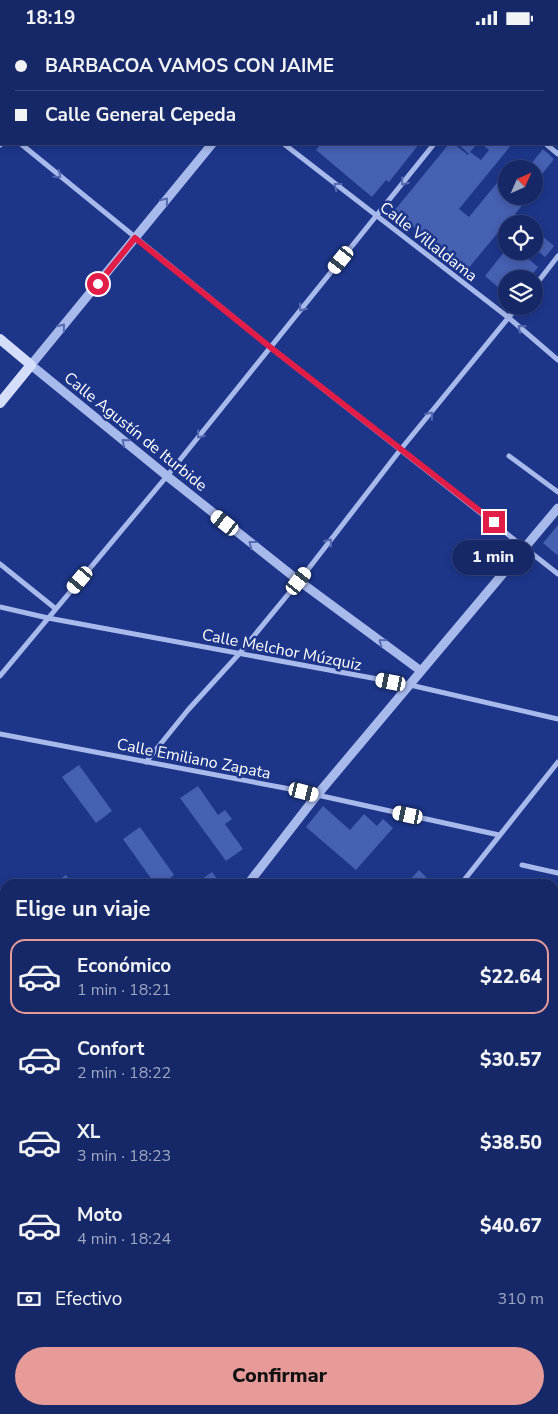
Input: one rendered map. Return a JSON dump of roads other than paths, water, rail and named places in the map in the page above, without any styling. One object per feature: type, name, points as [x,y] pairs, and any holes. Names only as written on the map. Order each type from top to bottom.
[{"type":"main road","name":"Calle Agustín de Iturbide","points":[[0,339],[31,365]]},
{"type":"main road","points":[[0,403],[31,365]]},
{"type":"street","points":[[22,145],[270,347],[558,573]]},
{"type":"street","points":[[31,365],[211,145]]},
{"type":"street","name":"Calle Villaldama","points":[[285,145],[509,318],[558,360]]},
{"type":"street","points":[[0,676],[167,476],[433,145]]},
{"type":"street","points":[[547,145],[558,154]]},
{"type":"street","points":[[543,275],[558,256]]},
{"type":"street","points":[[146,762],[299,581],[401,449],[511,315]]},
{"type":"street","name":"Calle Agustín de Iturbide","points":[[31,365],[299,581],[421,671]]},
{"type":"street","points":[[509,456],[558,492]]},
{"type":"street","points":[[252,879],[317,795],[558,508]]},
{"type":"street","points":[[0,564],[56,609]]},
{"type":"street","name":"Calle Melchor Múzquiz","points":[[0,607],[48,618],[410,685],[558,719]]},
{"type":"street","name":"Calle Emiliano Zapata","points":[[0,734],[290,789],[499,835]]},
{"type":"street","points":[[465,879],[558,762]]},
{"type":"street","points":[[522,865],[558,873]]}]
